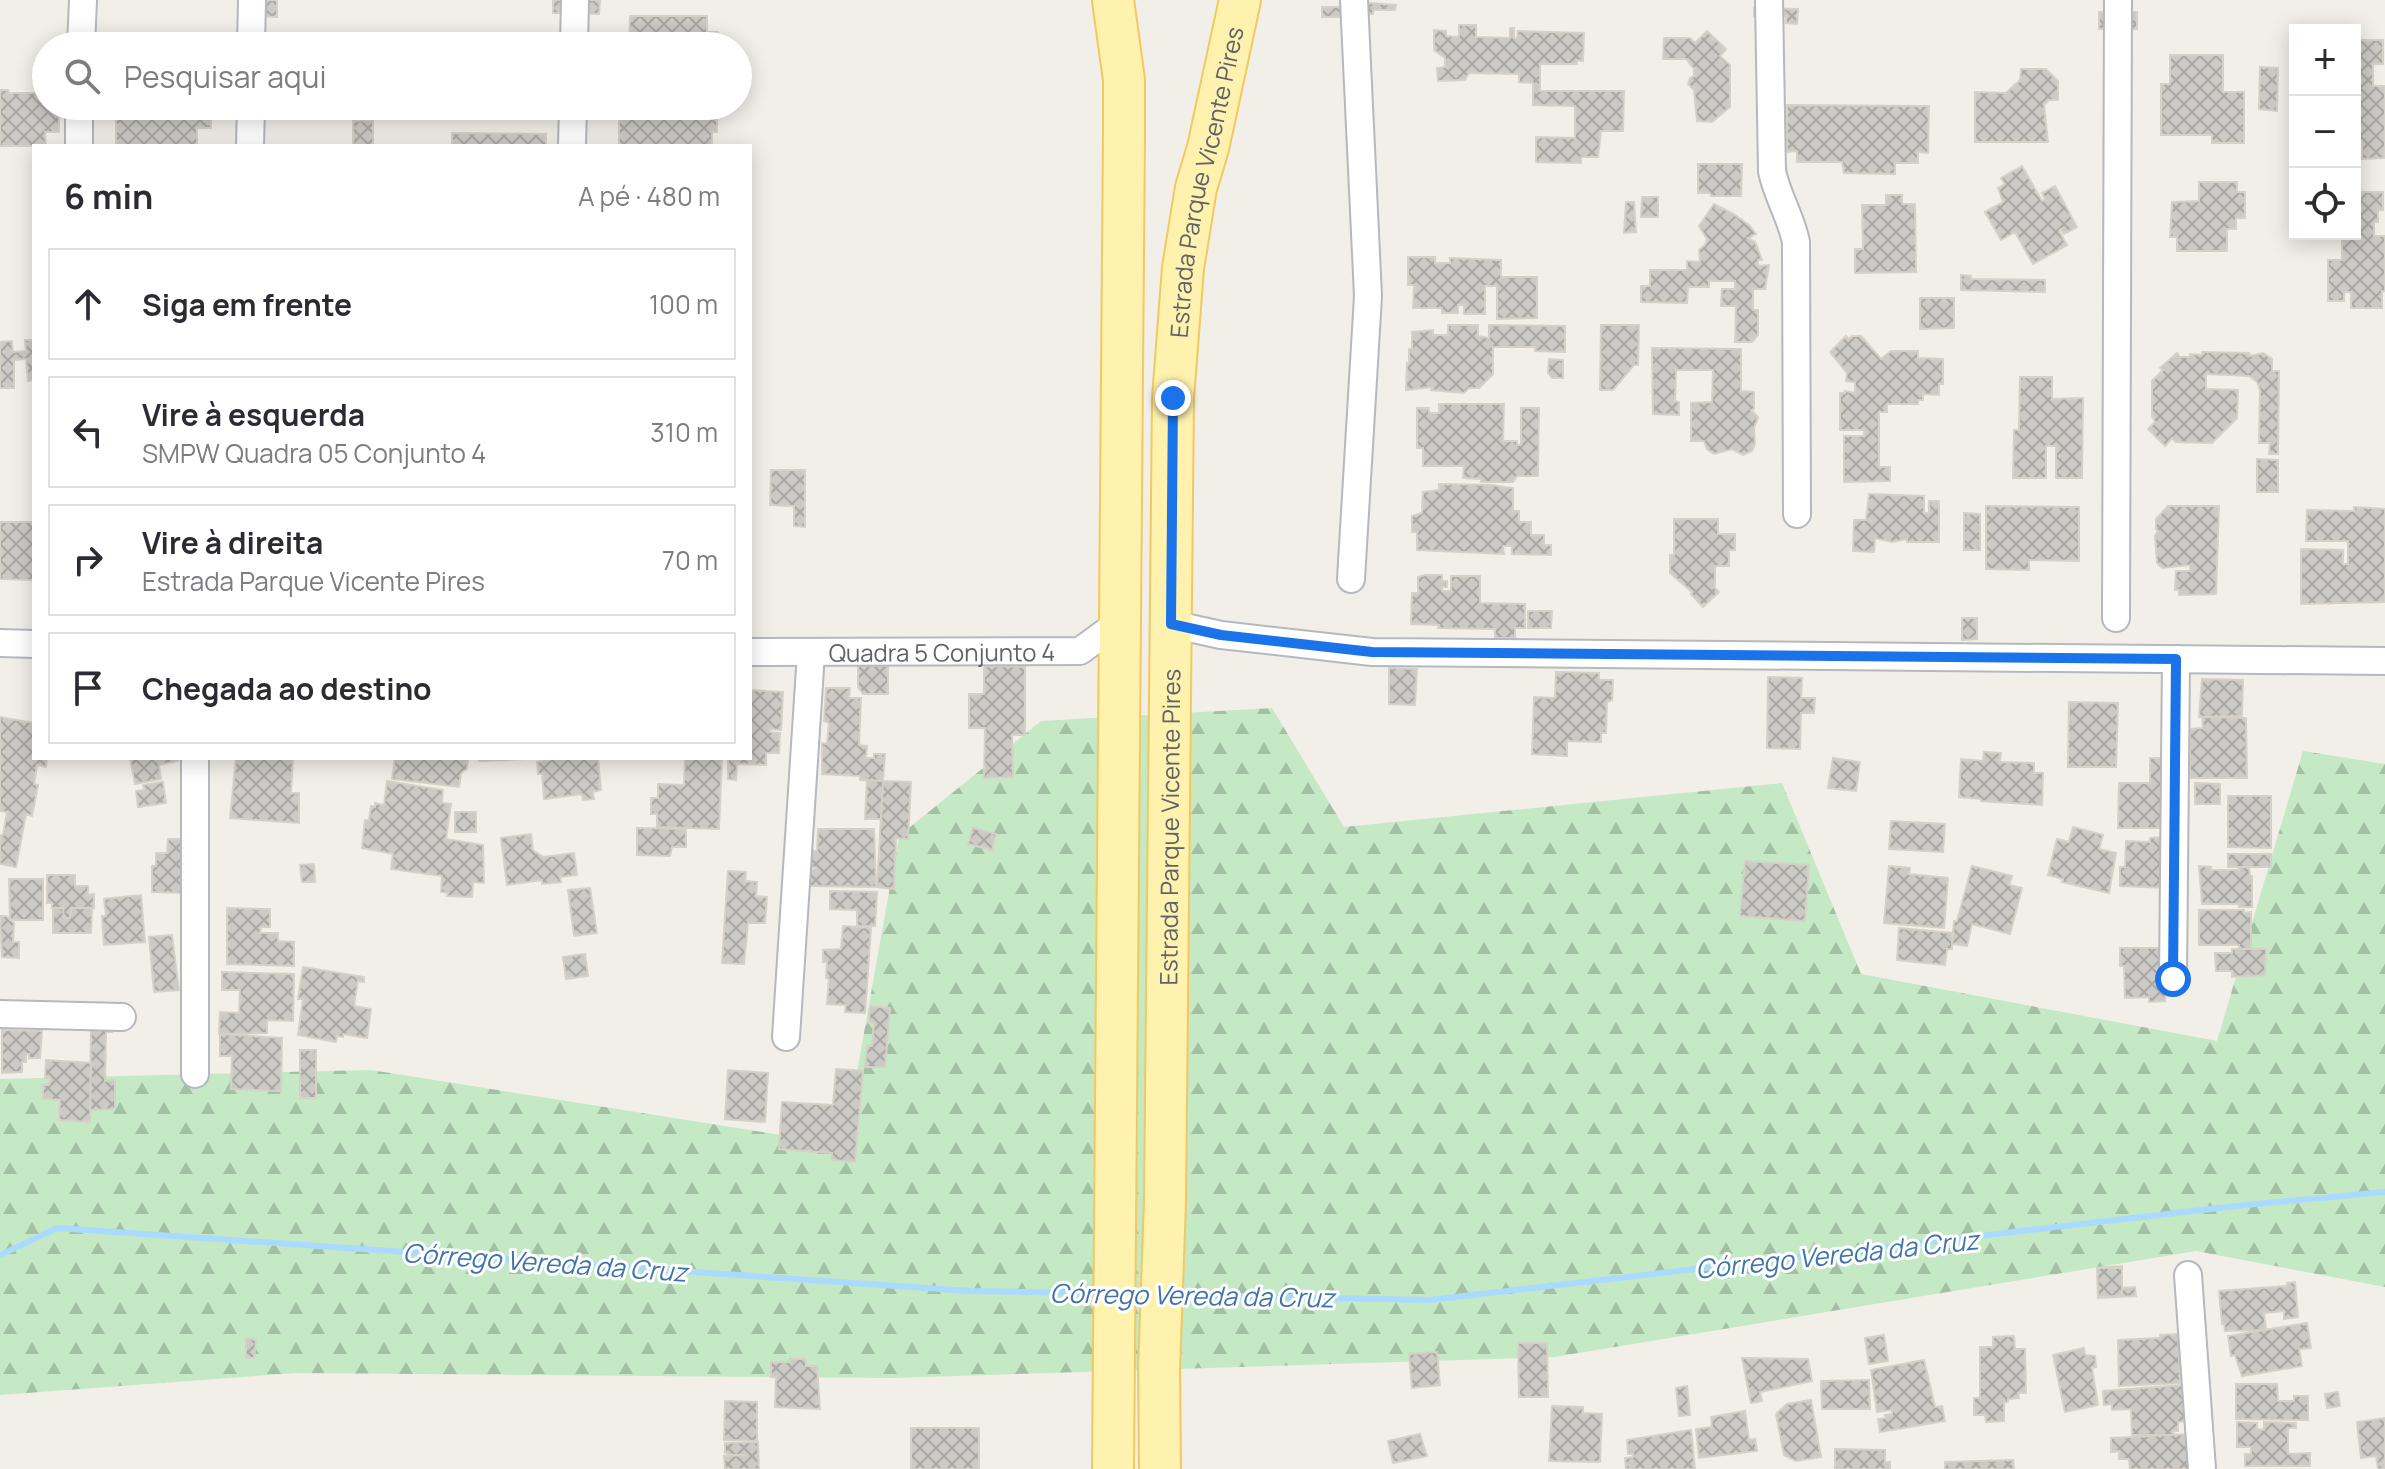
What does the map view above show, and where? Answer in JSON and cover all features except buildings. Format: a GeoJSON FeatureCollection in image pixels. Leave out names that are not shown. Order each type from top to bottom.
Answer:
{"type":"FeatureCollection","features":[{"type":"Feature","properties":{"kind":"main road","name":"Estrada Parque Vicente Pires"},"geometry":{"type":"LineString","coordinates":[[1113,0],[1124,80],[1113,1469]]}},
{"type":"Feature","properties":{"kind":"main road","name":"Estrada Parque Vicente Pires"},"geometry":{"type":"LineString","coordinates":[[1160,1469],[1173,398],[1183,268],[1196,188],[1208,148],[1240,0]]}},
{"type":"Feature","properties":{"kind":"street"},"geometry":{"type":"LineString","coordinates":[[82,32],[83,0]]}},
{"type":"Feature","properties":{"kind":"street"},"geometry":{"type":"LineString","coordinates":[[251,32],[252,0]]}},
{"type":"Feature","properties":{"kind":"street"},"geometry":{"type":"LineString","coordinates":[[574,32],[575,0]]}},
{"type":"Feature","properties":{"kind":"street"},"geometry":{"type":"LineString","coordinates":[[1351,579],[1368,296],[1354,0]]}},
{"type":"Feature","properties":{"kind":"street"},"geometry":{"type":"LineString","coordinates":[[1769,0],[1772,171],[1776,192],[1792,225],[1796,242],[1797,514]]}},
{"type":"Feature","properties":{"kind":"street"},"geometry":{"type":"LineString","coordinates":[[2116,618],[2118,0]]}},
{"type":"Feature","properties":{"kind":"street"},"geometry":{"type":"LineString","coordinates":[[79,120],[79,144]]}},
{"type":"Feature","properties":{"kind":"street"},"geometry":{"type":"LineString","coordinates":[[250,144],[251,120]]}},
{"type":"Feature","properties":{"kind":"street"},"geometry":{"type":"LineString","coordinates":[[572,144],[573,120]]}},
{"type":"Feature","properties":{"kind":"street","name":"Quadra 5 Conjunto 4"},"geometry":{"type":"LineString","coordinates":[[752,652],[1080,651],[1110,629],[1121,615]]}},
{"type":"Feature","properties":{"kind":"street"},"geometry":{"type":"LineString","coordinates":[[1171,624],[1221,635],[1372,652],[2385,661]]}},
{"type":"Feature","properties":{"kind":"street"},"geometry":{"type":"LineString","coordinates":[[0,643],[32,644]]}},
{"type":"Feature","properties":{"kind":"street"},"geometry":{"type":"LineString","coordinates":[[786,1037],[811,653]]}},
{"type":"Feature","properties":{"kind":"street"},"geometry":{"type":"LineString","coordinates":[[2173,979],[2176,659]]}},
{"type":"Feature","properties":{"kind":"street"},"geometry":{"type":"LineString","coordinates":[[195,760],[195,1074]]}},
{"type":"Feature","properties":{"kind":"street"},"geometry":{"type":"LineString","coordinates":[[0,1014],[122,1017]]}},
{"type":"Feature","properties":{"kind":"street"},"geometry":{"type":"LineString","coordinates":[[2188,1275],[2202,1469]]}},
{"type":"Feature","properties":{"kind":"green space"},"geometry":{"type":"Polygon","coordinates":[[[1272,708],[1344,827],[1782,783],[1861,974],[2217,1041],[2303,751],[2385,764],[2385,1287],[2196,1251],[1554,1357],[893,1378],[296,1373],[0,1395],[0,1079],[371,1070],[844,1145],[899,836],[1041,721],[1272,708]]]}},
{"type":"Feature","properties":{"kind":"waterway","name":"Córrego Vereda da Cruz"},"geometry":{"type":"LineString","coordinates":[[1175,1295],[1430,1300],[2245,1205],[2385,1192]]}},
{"type":"Feature","properties":{"kind":"waterway","name":"Córrego Vereda da Cruz"},"geometry":{"type":"LineString","coordinates":[[0,1255],[57,1228],[970,1291],[1100,1293]]}},
{"type":"Feature","properties":{"kind":"route"},"geometry":{"type":"LineString","coordinates":[[1173,398],[1171,624],[1221,635],[1372,652],[2176,659],[2173,979]]}}]}
